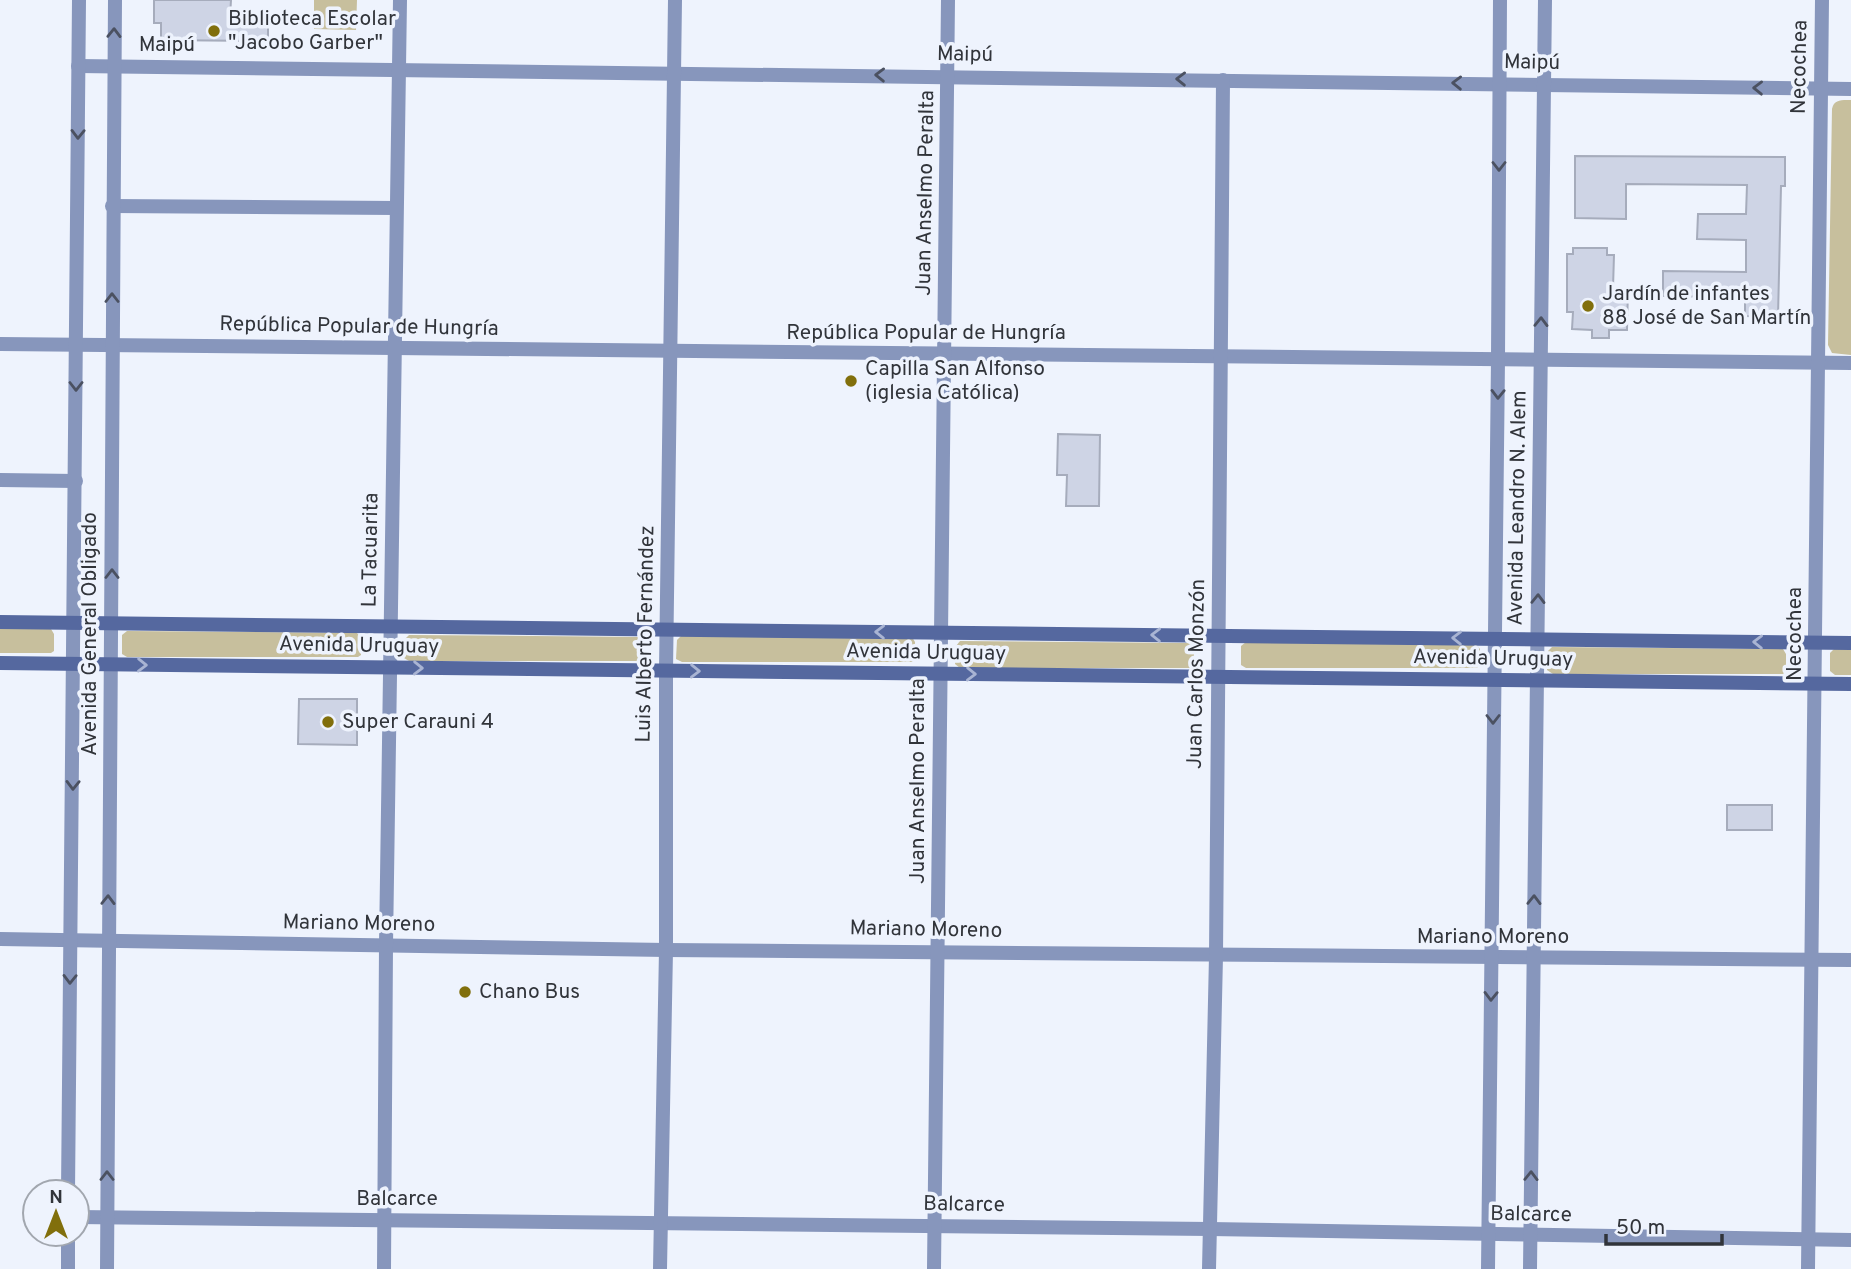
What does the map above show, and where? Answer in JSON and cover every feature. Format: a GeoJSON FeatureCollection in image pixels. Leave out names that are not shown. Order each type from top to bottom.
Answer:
{"type":"FeatureCollection","features":[{"type":"Feature","properties":{"kind":"street","name":"Avenida General Obligado"},"geometry":{"type":"LineString","coordinates":[[68,1178],[79,0]]}},
{"type":"Feature","properties":{"kind":"street","name":"Avenida General Obligado"},"geometry":{"type":"LineString","coordinates":[[107,1269],[115,0]]}},
{"type":"Feature","properties":{"kind":"street","name":"La Tacuarita"},"geometry":{"type":"LineString","coordinates":[[384,1269],[400,0]]}},
{"type":"Feature","properties":{"kind":"street","name":"Luis Alberto Fernández"},"geometry":{"type":"LineString","coordinates":[[660,1269],[666,950],[666,629],[675,0]]}},
{"type":"Feature","properties":{"kind":"street","name":"Juan Anselmo Peralta"},"geometry":{"type":"LineString","coordinates":[[934,1269],[948,0]]}},
{"type":"Feature","properties":{"kind":"street","name":"Avenida Leandro N. Alem"},"geometry":{"type":"LineString","coordinates":[[1488,1269],[1493,680],[1499,359],[1500,0]]}},
{"type":"Feature","properties":{"kind":"street","name":"Avenida Leandro N. Alem"},"geometry":{"type":"LineString","coordinates":[[1530,1269],[1545,0]]}},
{"type":"Feature","properties":{"kind":"street","name":"Necochea"},"geometry":{"type":"LineString","coordinates":[[1808,1269],[1822,0]]}},
{"type":"Feature","properties":{"kind":"street","name":"Maipú"},"geometry":{"type":"LineString","coordinates":[[78,65],[1851,89]]}},
{"type":"Feature","properties":{"kind":"street","name":"Juan Carlos Monzón"},"geometry":{"type":"LineString","coordinates":[[1209,1269],[1216,956],[1223,80]]}},
{"type":"Feature","properties":{"kind":"street"},"geometry":{"type":"LineString","coordinates":[[112,206],[396,208]]}},
{"type":"Feature","properties":{"kind":"street","name":"República Popular de Hungría"},"geometry":{"type":"LineString","coordinates":[[0,344],[1851,363]]}},
{"type":"Feature","properties":{"kind":"street"},"geometry":{"type":"LineString","coordinates":[[0,480],[76,481]]}},
{"type":"Feature","properties":{"kind":"street","name":"Avenida Uruguay"},"geometry":{"type":"LineString","coordinates":[[0,622],[1851,643]]}},
{"type":"Feature","properties":{"kind":"street","name":"Avenida Uruguay"},"geometry":{"type":"LineString","coordinates":[[0,663],[1851,684]]}},
{"type":"Feature","properties":{"kind":"street","name":"Mariano Moreno"},"geometry":{"type":"LineString","coordinates":[[0,939],[666,950],[1851,960]]}},
{"type":"Feature","properties":{"kind":"street","name":"Balcarce"},"geometry":{"type":"LineString","coordinates":[[91,1217],[1210,1228],[1851,1240]]}},
{"type":"Feature","properties":{"kind":"street"},"geometry":{"type":"LineString","coordinates":[[68,1248],[68,1269]]}},
{"type":"Feature","properties":{"kind":"shaded area"},"geometry":{"type":"Polygon","coordinates":[[[314,0],[357,0],[356,30],[314,29],[314,0]]]}},
{"type":"Feature","properties":{"kind":"shaded area"},"geometry":{"type":"Polygon","coordinates":[[[1851,100],[1851,355],[1832,353],[1828,345],[1832,109],[1837,102],[1851,100]]]}},
{"type":"Feature","properties":{"kind":"shaded area"},"geometry":{"type":"Polygon","coordinates":[[[0,628],[51,629],[54,634],[54,651],[0,653],[0,628]]]}},
{"type":"Feature","properties":{"kind":"shaded area"},"geometry":{"type":"Polygon","coordinates":[[[127,631],[357,633],[361,638],[361,655],[127,657],[122,654],[122,635],[127,631]]]}},
{"type":"Feature","properties":{"kind":"shaded area"},"geometry":{"type":"Polygon","coordinates":[[[409,635],[640,637],[643,642],[643,658],[640,661],[409,661],[404,658],[405,639],[409,635]]]}},
{"type":"Feature","properties":{"kind":"shaded area"},"geometry":{"type":"Polygon","coordinates":[[[682,635],[912,637],[915,642],[915,659],[912,662],[682,662],[676,659],[677,640],[682,635]]]}},
{"type":"Feature","properties":{"kind":"shaded area"},"geometry":{"type":"Polygon","coordinates":[[[960,641],[1190,643],[1194,648],[1194,665],[1190,668],[960,668],[955,664],[956,646],[960,641]]]}},
{"type":"Feature","properties":{"kind":"shaded area"},"geometry":{"type":"Polygon","coordinates":[[[1246,642],[1476,644],[1480,649],[1480,666],[1246,668],[1241,665],[1241,646],[1246,642]]]}},
{"type":"Feature","properties":{"kind":"shaded area"},"geometry":{"type":"Polygon","coordinates":[[[1552,647],[1783,649],[1786,654],[1786,671],[1783,674],[1553,674],[1547,670],[1548,651],[1552,647]]]}},
{"type":"Feature","properties":{"kind":"shaded area"},"geometry":{"type":"Polygon","coordinates":[[[1835,648],[1851,648],[1851,675],[1835,675],[1830,671],[1830,653],[1835,648]]]}},
{"type":"Feature","properties":{"kind":"building"},"geometry":{"type":"Polygon","coordinates":[[[154,0],[231,0],[230,17],[268,18],[268,41],[161,40],[161,23],[154,23],[154,0]]]}},
{"type":"Feature","properties":{"kind":"building"},"geometry":{"type":"Polygon","coordinates":[[[1575,156],[1785,157],[1785,186],[1781,186],[1778,317],[1745,316],[1745,297],[1663,296],[1663,271],[1746,272],[1746,240],[1697,239],[1698,214],[1746,214],[1747,185],[1626,184],[1626,219],[1575,218],[1575,156]]]}},
{"type":"Feature","properties":{"kind":"building"},"geometry":{"type":"Polygon","coordinates":[[[1573,248],[1607,248],[1607,255],[1614,255],[1613,288],[1628,288],[1627,330],[1609,330],[1609,338],[1592,338],[1592,330],[1572,329],[1573,312],[1567,312],[1567,254],[1573,254],[1573,248]]]}},
{"type":"Feature","properties":{"kind":"building"},"geometry":{"type":"Polygon","coordinates":[[[1058,434],[1100,435],[1099,506],[1066,506],[1067,475],[1057,475],[1058,434]]]}},
{"type":"Feature","properties":{"kind":"building","name":"Super Carauni 4"},"geometry":{"type":"Polygon","coordinates":[[[299,699],[357,699],[357,745],[298,744],[299,699]]]}},
{"type":"Feature","properties":{"kind":"building"},"geometry":{"type":"Polygon","coordinates":[[[1727,805],[1772,805],[1772,830],[1727,830],[1727,805]]]}},
{"type":"Feature","properties":{"kind":"place","name":"Biblioteca Escolar \"Jacobo Garber\""},"geometry":{"type":"Point","coordinates":[214,31]}},
{"type":"Feature","properties":{"kind":"place","name":"Jardín de infantes 88 José de San Martín"},"geometry":{"type":"Point","coordinates":[1588,306]}},
{"type":"Feature","properties":{"kind":"place","name":"Capilla San Alfonso (iglesia Católica)"},"geometry":{"type":"Point","coordinates":[851,381]}},
{"type":"Feature","properties":{"kind":"place","name":"Super Carauni 4"},"geometry":{"type":"Point","coordinates":[328,722]}},
{"type":"Feature","properties":{"kind":"place","name":"Chano Bus"},"geometry":{"type":"Point","coordinates":[465,992]}}]}
